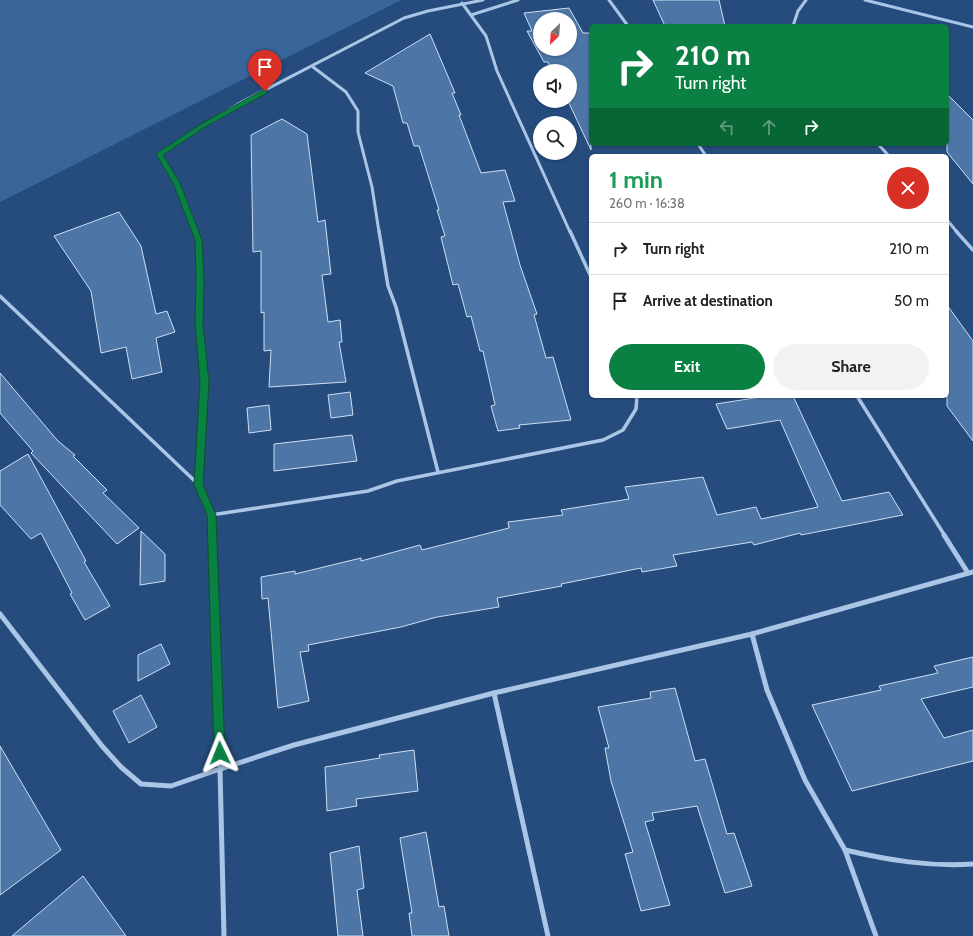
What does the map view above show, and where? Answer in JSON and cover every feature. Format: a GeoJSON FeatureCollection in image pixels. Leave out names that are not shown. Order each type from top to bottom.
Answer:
{"type":"FeatureCollection","features":[{"type":"Feature","properties":{"kind":"street"},"geometry":{"type":"LineString","coordinates":[[224,936],[211,515],[199,485],[204,382],[199,324],[200,279],[198,240],[177,183],[159,154],[240,103],[313,67],[404,18],[462,3],[483,0]]}},
{"type":"Feature","properties":{"kind":"street"},"geometry":{"type":"LineString","coordinates":[[471,15],[518,0]]}},
{"type":"Feature","properties":{"kind":"street"},"geometry":{"type":"LineString","coordinates":[[609,0],[627,24]]}},
{"type":"Feature","properties":{"kind":"street"},"geometry":{"type":"LineString","coordinates":[[794,24],[798,11],[806,0]]}},
{"type":"Feature","properties":{"kind":"street"},"geometry":{"type":"LineString","coordinates":[[865,0],[973,27]]}},
{"type":"Feature","properties":{"kind":"street"},"geometry":{"type":"LineString","coordinates":[[462,3],[486,36],[497,71],[589,273]]}},
{"type":"Feature","properties":{"kind":"street"},"geometry":{"type":"LineString","coordinates":[[313,67],[346,92],[358,111],[358,132],[372,187],[388,286],[396,307],[402,336],[438,472]]}},
{"type":"Feature","properties":{"kind":"street"},"geometry":{"type":"LineString","coordinates":[[880,146],[887,154]]}},
{"type":"Feature","properties":{"kind":"street"},"geometry":{"type":"LineString","coordinates":[[949,222],[973,250]]}},
{"type":"Feature","properties":{"kind":"street"},"geometry":{"type":"LineString","coordinates":[[0,296],[199,485]]}},
{"type":"Feature","properties":{"kind":"street"},"geometry":{"type":"LineString","coordinates":[[211,515],[368,491],[397,481],[438,472],[604,440],[623,430],[636,409],[637,398]]}},
{"type":"Feature","properties":{"kind":"street"},"geometry":{"type":"LineString","coordinates":[[0,614],[102,746],[121,767],[141,784],[172,786],[294,745],[494,693],[752,634],[970,573],[858,398]]}},
{"type":"Feature","properties":{"kind":"street"},"geometry":{"type":"LineString","coordinates":[[752,634],[767,690],[805,780],[845,850],[876,936]]}},
{"type":"Feature","properties":{"kind":"street"},"geometry":{"type":"LineString","coordinates":[[494,693],[548,936]]}},
{"type":"Feature","properties":{"kind":"street"},"geometry":{"type":"LineString","coordinates":[[845,850],[906,864],[950,867],[973,864]]}},
{"type":"Feature","properties":{"kind":"shaded area"},"geometry":{"type":"Polygon","coordinates":[[[0,0],[401,0],[0,202],[0,0]]]}},
{"type":"Feature","properties":{"kind":"building"},"geometry":{"type":"Polygon","coordinates":[[[653,0],[719,0],[725,24],[664,24],[653,0]]]}},
{"type":"Feature","properties":{"kind":"building"},"geometry":{"type":"Polygon","coordinates":[[[569,8],[571,12],[533,12],[569,8]]]}},
{"type":"Feature","properties":{"kind":"building"},"geometry":{"type":"Polygon","coordinates":[[[533,12],[533,42],[527,31],[532,31],[524,13],[533,12]]]}},
{"type":"Feature","properties":{"kind":"building"},"geometry":{"type":"Polygon","coordinates":[[[577,22],[583,33],[589,33],[589,146],[577,120],[577,116],[575,116],[571,108],[577,108],[577,64],[549,64],[548,62],[544,62],[541,56],[577,56],[577,22]]]}},
{"type":"Feature","properties":{"kind":"building"},"geometry":{"type":"Polygon","coordinates":[[[430,34],[455,93],[452,93],[481,173],[505,170],[515,201],[503,202],[520,265],[537,314],[534,315],[546,358],[553,357],[571,420],[519,425],[520,428],[498,431],[491,406],[495,405],[483,351],[480,351],[471,316],[467,317],[458,284],[453,285],[441,237],[445,236],[437,210],[439,210],[419,146],[414,146],[407,123],[403,123],[393,86],[365,73],[430,34]]]}},
{"type":"Feature","properties":{"kind":"building"},"geometry":{"type":"Polygon","coordinates":[[[949,96],[973,120],[973,184],[947,152],[947,146],[949,146],[949,96]]]}},
{"type":"Feature","properties":{"kind":"building"},"geometry":{"type":"Polygon","coordinates":[[[282,119],[307,134],[318,222],[325,220],[331,274],[322,275],[328,322],[340,320],[342,342],[339,342],[346,382],[269,387],[271,350],[264,351],[264,312],[261,313],[261,251],[253,252],[251,135],[282,119]]]}},
{"type":"Feature","properties":{"kind":"building"},"geometry":{"type":"Polygon","coordinates":[[[119,212],[141,246],[156,314],[167,311],[175,332],[156,338],[162,372],[132,379],[126,347],[101,353],[91,291],[54,236],[119,212]]]}},
{"type":"Feature","properties":{"kind":"building"},"geometry":{"type":"Polygon","coordinates":[[[949,308],[973,341],[973,441],[947,406],[947,398],[949,398],[949,308]]]}},
{"type":"Feature","properties":{"kind":"building"},"geometry":{"type":"Polygon","coordinates":[[[0,373],[58,441],[75,455],[73,456],[107,490],[103,493],[139,528],[117,544],[31,453],[33,451],[0,413],[0,373]]]}},
{"type":"Feature","properties":{"kind":"building"},"geometry":{"type":"Polygon","coordinates":[[[350,392],[353,415],[331,418],[328,395],[350,392]]]}},
{"type":"Feature","properties":{"kind":"building"},"geometry":{"type":"Polygon","coordinates":[[[754,398],[794,398],[842,501],[889,492],[903,515],[801,535],[800,533],[754,545],[752,542],[673,555],[677,566],[642,572],[641,568],[561,584],[562,586],[497,598],[499,607],[437,617],[401,627],[308,645],[309,651],[300,652],[309,701],[278,708],[268,598],[262,599],[261,577],[295,571],[295,574],[361,558],[361,561],[420,545],[422,550],[509,528],[508,522],[563,515],[561,510],[629,499],[625,487],[703,477],[717,515],[756,507],[761,519],[818,507],[780,420],[727,429],[716,404],[754,398]]]}},
{"type":"Feature","properties":{"kind":"building"},"geometry":{"type":"Polygon","coordinates":[[[269,405],[271,430],[249,433],[247,408],[269,405]]]}},
{"type":"Feature","properties":{"kind":"building"},"geometry":{"type":"Polygon","coordinates":[[[352,435],[357,461],[274,471],[274,444],[352,435]]]}},
{"type":"Feature","properties":{"kind":"building"},"geometry":{"type":"Polygon","coordinates":[[[28,454],[86,561],[84,562],[110,606],[85,620],[70,594],[72,593],[41,533],[31,539],[0,505],[0,471],[28,454]]]}},
{"type":"Feature","properties":{"kind":"building"},"geometry":{"type":"Polygon","coordinates":[[[141,531],[165,554],[165,581],[140,585],[141,531]]]}},
{"type":"Feature","properties":{"kind":"building"},"geometry":{"type":"Polygon","coordinates":[[[161,644],[170,664],[138,681],[138,655],[161,644]]]}},
{"type":"Feature","properties":{"kind":"building"},"geometry":{"type":"Polygon","coordinates":[[[973,657],[973,687],[921,699],[944,738],[973,730],[973,761],[852,791],[812,705],[881,690],[879,686],[938,673],[934,666],[973,657]]]}},
{"type":"Feature","properties":{"kind":"building"},"geometry":{"type":"Polygon","coordinates":[[[675,688],[695,761],[705,759],[727,834],[734,833],[752,886],[725,893],[697,806],[652,813],[654,820],[645,822],[670,905],[641,911],[625,854],[633,852],[611,781],[605,748],[609,748],[598,707],[651,698],[650,692],[675,688]]]}},
{"type":"Feature","properties":{"kind":"building"},"geometry":{"type":"Polygon","coordinates":[[[141,695],[157,727],[129,743],[113,711],[141,695]]]}},
{"type":"Feature","properties":{"kind":"building"},"geometry":{"type":"Polygon","coordinates":[[[0,746],[61,850],[0,895],[0,746]]]}},
{"type":"Feature","properties":{"kind":"building"},"geometry":{"type":"Polygon","coordinates":[[[414,750],[418,791],[356,799],[357,806],[327,811],[325,767],[380,758],[379,755],[414,750]]]}},
{"type":"Feature","properties":{"kind":"building"},"geometry":{"type":"Polygon","coordinates":[[[426,832],[439,907],[444,906],[449,936],[412,936],[409,913],[412,913],[400,838],[426,832]]]}},
{"type":"Feature","properties":{"kind":"building"},"geometry":{"type":"Polygon","coordinates":[[[359,846],[364,888],[357,890],[363,936],[338,936],[330,853],[359,846]]]}},
{"type":"Feature","properties":{"kind":"building"},"geometry":{"type":"Polygon","coordinates":[[[83,876],[126,936],[12,936],[83,876]]]}},
{"type":"Feature","properties":{"kind":"route"},"geometry":{"type":"LineString","coordinates":[[220,753],[211,515],[199,485],[204,382],[199,324],[200,279],[198,240],[191,217],[177,183],[159,154],[175,142],[240,103],[265,91]]}}]}
